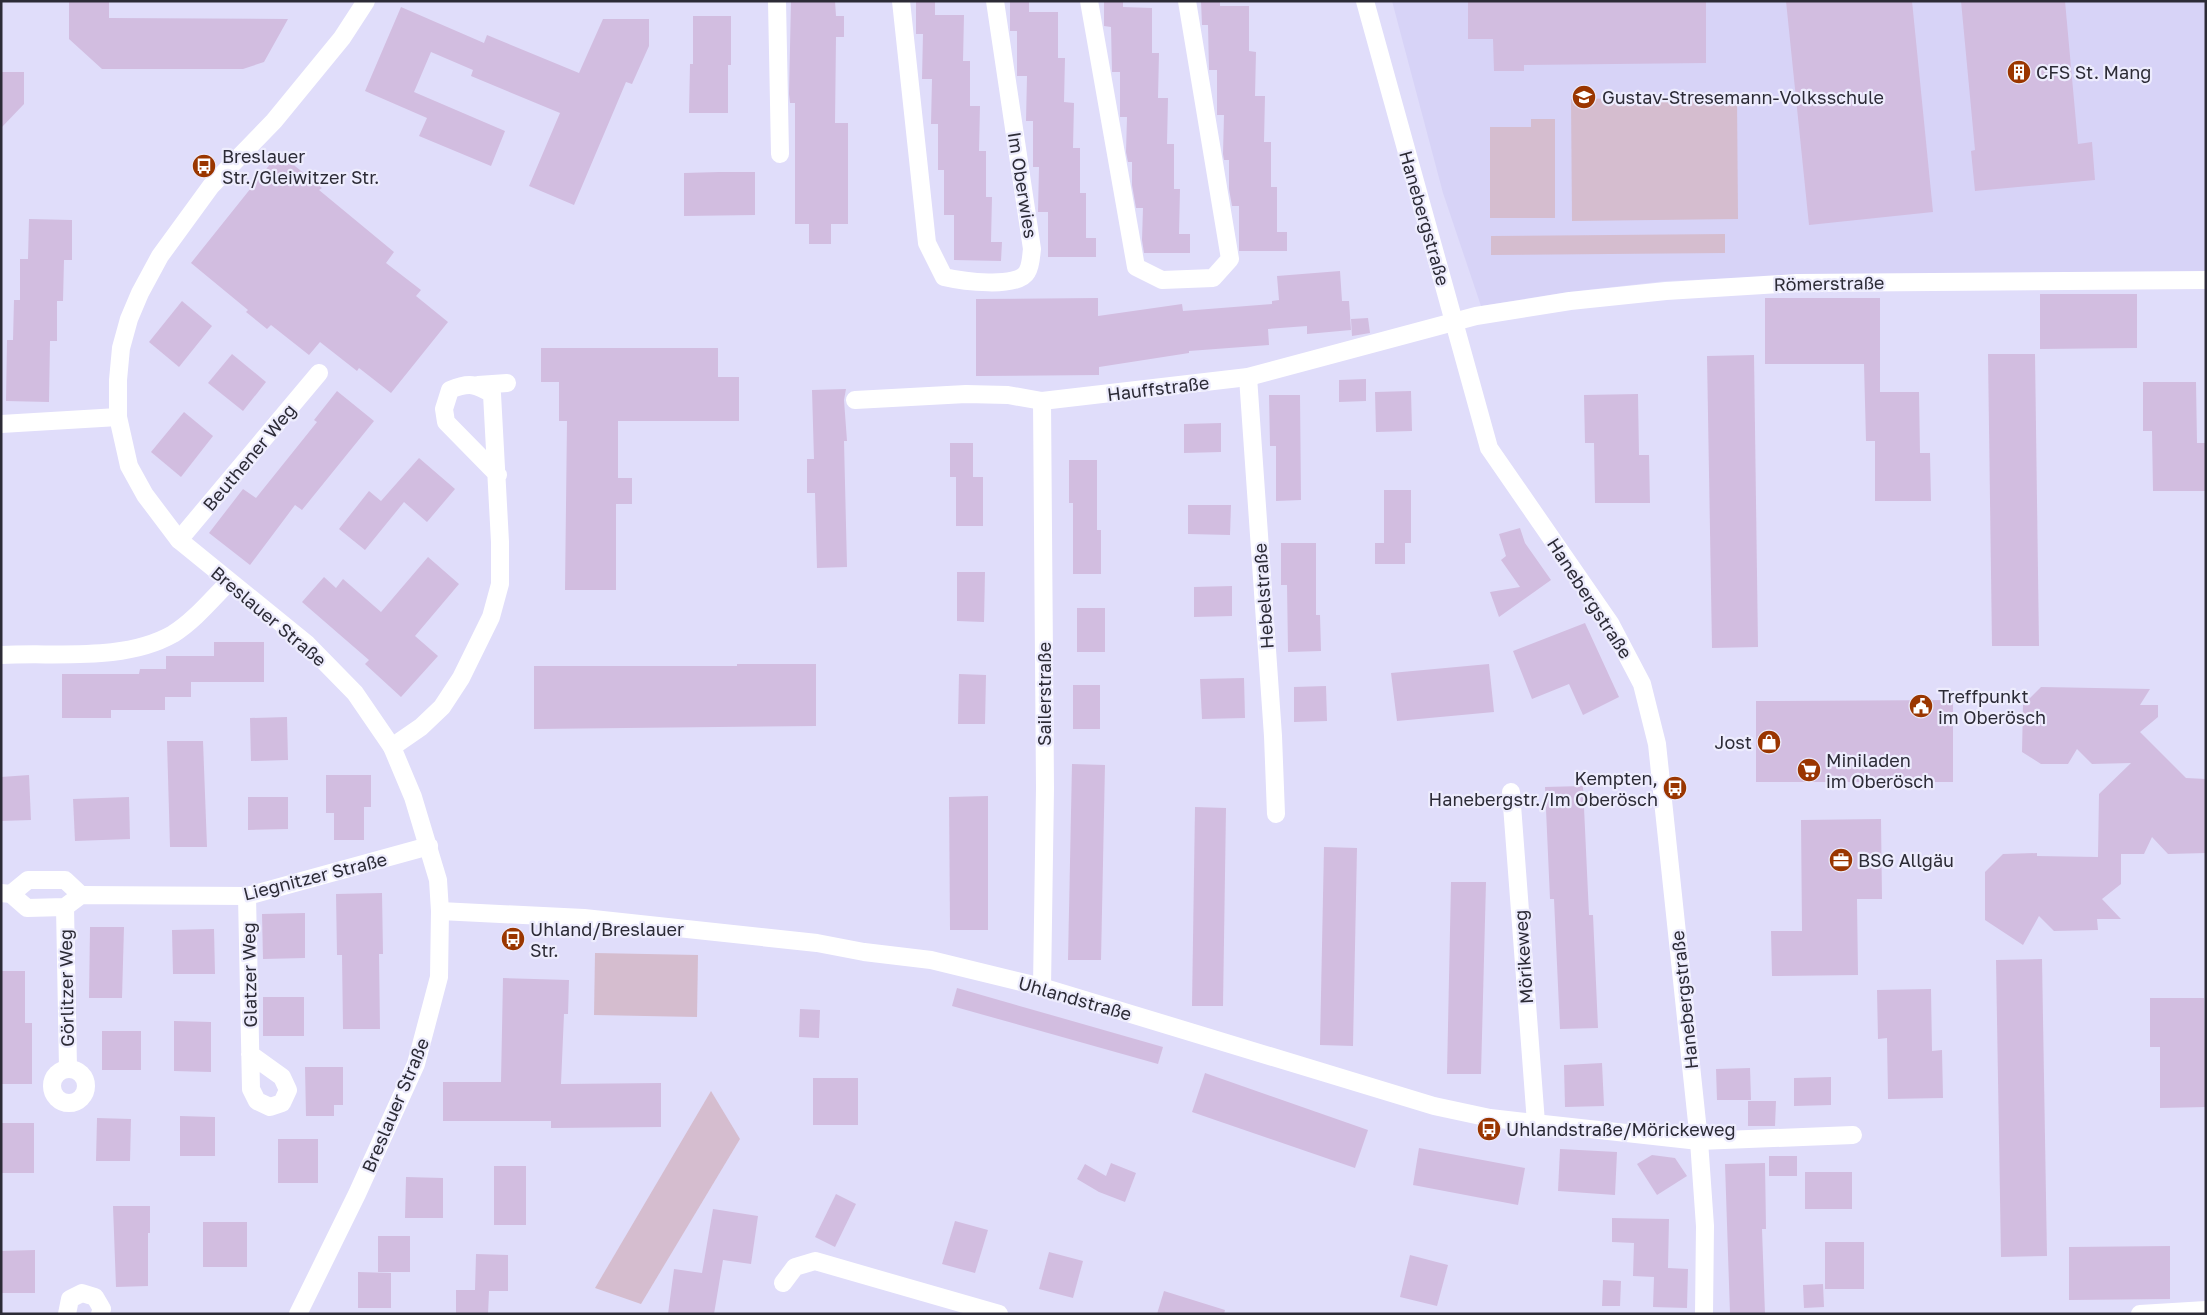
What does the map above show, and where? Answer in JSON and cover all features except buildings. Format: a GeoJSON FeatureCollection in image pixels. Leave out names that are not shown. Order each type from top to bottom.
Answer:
{"type":"FeatureCollection","features":[{"type":"Feature","properties":{"kind":"street","name":"Breslauer Straße"},"geometry":{"type":"LineString","coordinates":[[298,1314],[357,1194],[416,1064],[439,977],[440,911],[438,880],[413,797],[392,747],[355,694],[307,644],[179,540],[146,495],[129,466],[118,417],[118,380],[120,348],[129,319],[140,293],[160,256],[211,186],[274,121],[342,38],[366,1]]}},
{"type":"Feature","properties":{"kind":"street"},"geometry":{"type":"LineString","coordinates":[[777,1],[780,154]]}},
{"type":"Feature","properties":{"kind":"street","name":"Im Oberwies"},"geometry":{"type":"LineString","coordinates":[[901,1],[927,243],[944,277],[969,282],[1018,280],[1027,272],[1032,249],[995,1]]}},
{"type":"Feature","properties":{"kind":"street"},"geometry":{"type":"LineString","coordinates":[[1089,1],[1136,268],[1162,280],[1212,278],[1230,259],[1187,1]]}},
{"type":"Feature","properties":{"kind":"street","name":"Hanebergstraße"},"geometry":{"type":"LineString","coordinates":[[1365,1],[1489,448],[1610,623],[1642,684],[1658,744],[1699,1141],[1705,1226],[1704,1314]]}},
{"type":"Feature","properties":{"kind":"street","name":"Römerstraße"},"geometry":{"type":"LineString","coordinates":[[1454,321],[1570,301],[1666,291],[1788,283],[2206,280]]}},
{"type":"Feature","properties":{"kind":"street","name":"Hauffstraße"},"geometry":{"type":"LineString","coordinates":[[855,400],[966,394],[1008,395],[1042,402],[1248,377],[1454,321]]}},
{"type":"Feature","properties":{"kind":"street","name":"Beuthener Weg"},"geometry":{"type":"LineString","coordinates":[[179,540],[320,374]]}},
{"type":"Feature","properties":{"kind":"street","name":"Hebelstraße"},"geometry":{"type":"LineString","coordinates":[[1248,377],[1272,726],[1276,814]]}},
{"type":"Feature","properties":{"kind":"street"},"geometry":{"type":"LineString","coordinates":[[498,475],[446,422],[444,409],[450,390],[462,385],[507,383]]}},
{"type":"Feature","properties":{"kind":"street"},"geometry":{"type":"LineString","coordinates":[[392,747],[421,727],[442,707],[461,678],[491,617],[500,584],[498,475],[492,394],[478,385]]}},
{"type":"Feature","properties":{"kind":"street","name":"Sailerstraße"},"geometry":{"type":"LineString","coordinates":[[1042,402],[1045,788],[1042,987]]}},
{"type":"Feature","properties":{"kind":"street"},"geometry":{"type":"LineString","coordinates":[[1,424],[118,417]]}},
{"type":"Feature","properties":{"kind":"street"},"geometry":{"type":"LineString","coordinates":[[1,655],[133,650],[174,634],[203,609],[229,582]]}},
{"type":"Feature","properties":{"kind":"street","name":"Mörikeweg"},"geometry":{"type":"LineString","coordinates":[[1511,792],[1536,1122]]}},
{"type":"Feature","properties":{"kind":"street","name":"Liegnitzer Straße"},"geometry":{"type":"LineString","coordinates":[[81,895],[247,896],[429,846]]}},
{"type":"Feature","properties":{"kind":"street"},"geometry":{"type":"LineString","coordinates":[[28,880],[65,880],[81,895],[65,907],[27,908],[6,893],[28,880]]}},
{"type":"Feature","properties":{"kind":"street","name":"Glatzer Weg"},"geometry":{"type":"LineString","coordinates":[[247,896],[250,1054]]}},
{"type":"Feature","properties":{"kind":"street","name":"Görlitzer Weg"},"geometry":{"type":"LineString","coordinates":[[65,907],[68,1068]]}},
{"type":"Feature","properties":{"kind":"street","name":"Uhlandstraße"},"geometry":{"type":"LineString","coordinates":[[440,911],[584,918],[818,943],[864,952],[931,960],[1042,987],[1434,1106],[1490,1118],[1699,1141],[1853,1135]]}},
{"type":"Feature","properties":{"kind":"street"},"geometry":{"type":"LineString","coordinates":[[783,1283],[795,1267],[815,1261],[1000,1314]]}},
{"type":"Feature","properties":{"kind":"street"},"geometry":{"type":"LineString","coordinates":[[66,1314],[70,1299],[82,1293],[95,1297],[102,1310],[100,1314]]}},
{"type":"Feature","properties":{"kind":"street"},"geometry":{"type":"LineString","coordinates":[[2140,1314],[2206,1310]]}},
{"type":"Feature","properties":{"kind":"shaded area"},"geometry":{"type":"Polygon","coordinates":[[[1392,1],[2206,1],[2206,272],[1762,277],[1666,281],[1568,292],[1481,306],[1443,193],[1392,1]]]}},
{"type":"Feature","properties":{"kind":"shaded area"},"geometry":{"type":"Polygon","coordinates":[[[1737,97],[1738,219],[1572,221],[1571,99],[1737,97]]]}},
{"type":"Feature","properties":{"kind":"shaded area"},"geometry":{"type":"Polygon","coordinates":[[[1531,119],[1555,119],[1555,218],[1490,218],[1490,127],[1531,127],[1531,119]]]}},
{"type":"Feature","properties":{"kind":"shaded area"},"geometry":{"type":"Polygon","coordinates":[[[1725,234],[1725,253],[1491,255],[1491,236],[1725,234]]]}},
{"type":"Feature","properties":{"kind":"shaded area"},"geometry":{"type":"Polygon","coordinates":[[[595,953],[698,955],[697,1017],[594,1015],[595,953]]]}},
{"type":"Feature","properties":{"kind":"shaded area"},"geometry":{"type":"Polygon","coordinates":[[[711,1091],[740,1139],[641,1304],[595,1288],[711,1091]]]}},
{"type":"Feature","properties":{"kind":"place","name":"CFS St. Mang"},"geometry":{"type":"Point","coordinates":[2019,72]}},
{"type":"Feature","properties":{"kind":"place","name":"Gustav-Stresemann-Volksschule"},"geometry":{"type":"Point","coordinates":[1584,97]}},
{"type":"Feature","properties":{"kind":"place","name":"Breslauer Str./Gleiwitzer Str."},"geometry":{"type":"Point","coordinates":[204,166]}},
{"type":"Feature","properties":{"kind":"place","name":"Treffpunkt im Oberösch"},"geometry":{"type":"Point","coordinates":[1921,706]}},
{"type":"Feature","properties":{"kind":"place","name":"Jost"},"geometry":{"type":"Point","coordinates":[1769,742]}},
{"type":"Feature","properties":{"kind":"place","name":"Miniladen im Oberösch"},"geometry":{"type":"Point","coordinates":[1809,770]}},
{"type":"Feature","properties":{"kind":"place","name":"Kempten, Hanebergstr./Im Oberösch"},"geometry":{"type":"Point","coordinates":[1675,788]}},
{"type":"Feature","properties":{"kind":"place","name":"BSG Allgäu"},"geometry":{"type":"Point","coordinates":[1841,860]}},
{"type":"Feature","properties":{"kind":"place","name":"Uhland/Breslauer Str."},"geometry":{"type":"Point","coordinates":[513,939]}},
{"type":"Feature","properties":{"kind":"place","name":"Uhlandstraße/Mörickeweg"},"geometry":{"type":"Point","coordinates":[1489,1129]}}]}
